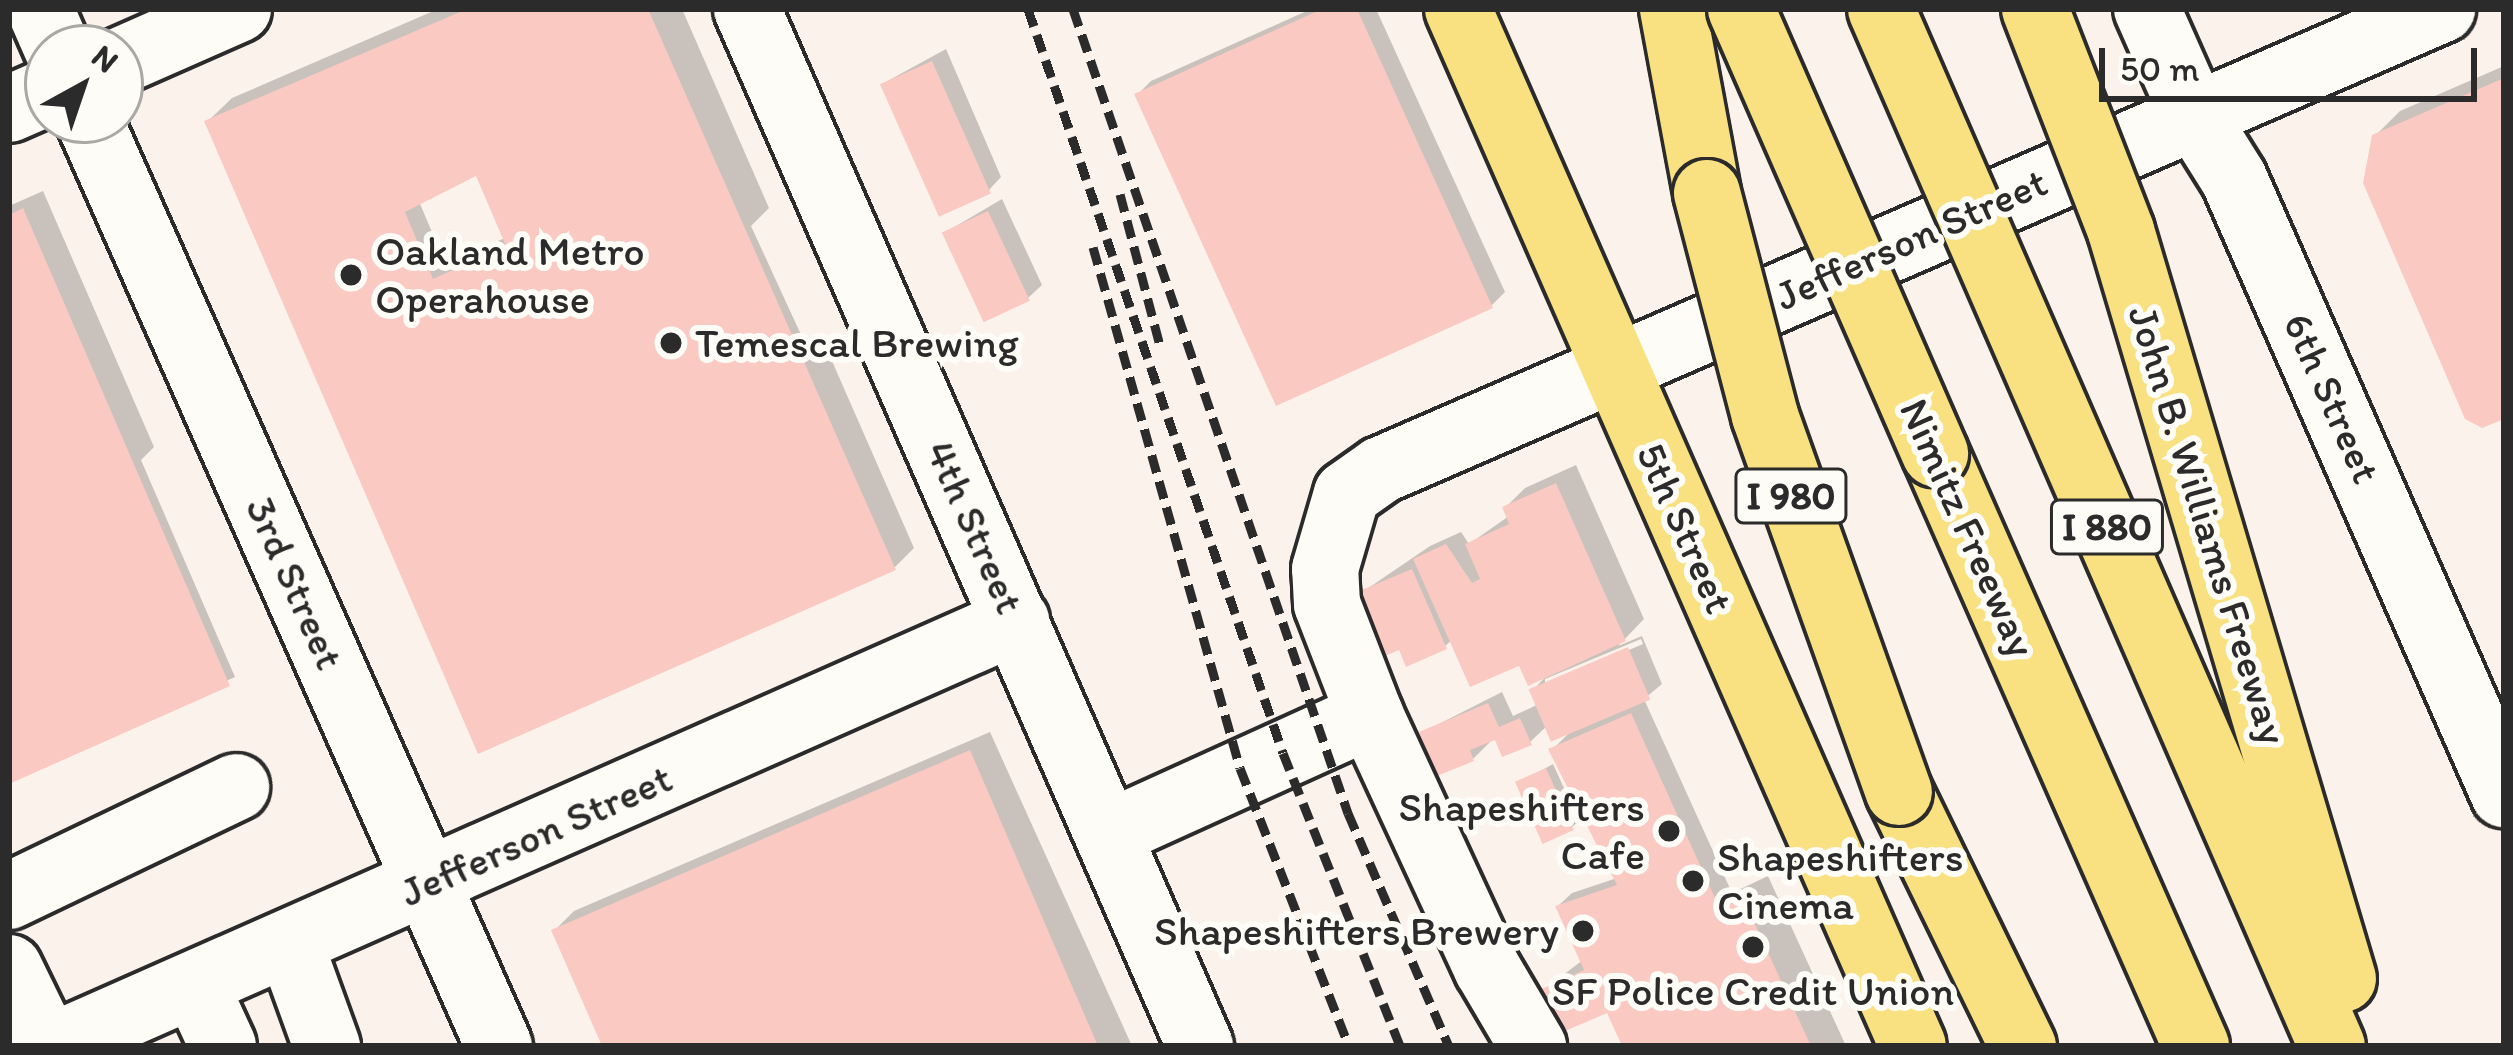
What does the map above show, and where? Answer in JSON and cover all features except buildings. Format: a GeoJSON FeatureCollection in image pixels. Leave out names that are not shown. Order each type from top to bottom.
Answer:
{"type":"FeatureCollection","features":[{"type":"Feature","properties":{"kind":"main road","name":"5th Street"},"geometry":{"type":"LineString","coordinates":[[1458,9],[1913,1046]]}},
{"type":"Feature","properties":{"kind":"main road","name":"I 980"},"geometry":{"type":"LineString","coordinates":[[1673,9],[1707,193],[1765,416],[1899,792]]}},
{"type":"Feature","properties":{"kind":"main road","name":"Nimitz Freeway"},"geometry":{"type":"LineString","coordinates":[[1741,9],[2196,1046]]}},
{"type":"Feature","properties":{"kind":"main road","name":"I 880"},"geometry":{"type":"LineString","coordinates":[[1881,9],[2332,1046]]}},
{"type":"Feature","properties":{"kind":"main road","name":"John B. Williams Freeway"},"geometry":{"type":"LineString","coordinates":[[2036,9],[2121,232],[2363,1046]]}},
{"type":"Feature","properties":{"kind":"main road"},"geometry":{"type":"LineString","coordinates":[[1899,792],[1993,1046]]}},
{"type":"Feature","properties":{"kind":"main road"},"geometry":{"type":"LineString","coordinates":[[1899,792],[2024,1046]]}},
{"type":"Feature","properties":{"kind":"street"},"geometry":{"type":"LineString","coordinates":[[144,50],[238,9]]}},
{"type":"Feature","properties":{"kind":"street","name":"4th Street"},"geometry":{"type":"LineString","coordinates":[[747,9],[1200,1046]]}},
{"type":"Feature","properties":{"kind":"street","name":"6th Street"},"geometry":{"type":"LineString","coordinates":[[2147,9],[2194,115],[2234,179],[2504,794]]}},
{"type":"Feature","properties":{"kind":"street","name":"Jefferson Street"},"geometry":{"type":"LineString","coordinates":[[1370,715],[1327,604],[1325,569],[1347,494],[1381,470],[2442,9]]}},
{"type":"Feature","properties":{"kind":"street","name":"3rd Street"},"geometry":{"type":"LineString","coordinates":[[100,144],[500,1046]]}},
{"type":"Feature","properties":{"kind":"street","name":"Jefferson Street"},"geometry":{"type":"LineString","coordinates":[[50,1046],[428,884],[1016,621]]}},
{"type":"Feature","properties":{"kind":"street"},"geometry":{"type":"LineString","coordinates":[[1108,834],[1370,715],[1487,968],[1533,1046]]}},
{"type":"Feature","properties":{"kind":"street"},"geometry":{"type":"LineString","coordinates":[[9,896],[236,787]]}},
{"type":"Feature","properties":{"kind":"street"},"geometry":{"type":"LineString","coordinates":[[290,944],[327,1046]]}},
{"type":"Feature","properties":{"kind":"street"},"geometry":{"type":"LineString","coordinates":[[9,968],[50,1046]]}},
{"type":"Feature","properties":{"kind":"street"},"geometry":{"type":"LineString","coordinates":[[195,985],[224,1046]]}},
{"type":"Feature","properties":{"kind":"railway"},"geometry":{"type":"LineString","coordinates":[[1028,9],[1283,753],[1400,1046]]}},
{"type":"Feature","properties":{"kind":"railway"},"geometry":{"type":"LineString","coordinates":[[1073,9],[1348,813],[1449,1046]]}},
{"type":"Feature","properties":{"kind":"railway"},"geometry":{"type":"LineString","coordinates":[[1120,194],[1160,345]]}},
{"type":"Feature","properties":{"kind":"railway"},"geometry":{"type":"LineString","coordinates":[[1093,247],[1240,768],[1349,1046]]}},
{"type":"Feature","properties":{"kind":"place","name":"Oakland Metro Operahouse"},"geometry":{"type":"Point","coordinates":[351,275]}},
{"type":"Feature","properties":{"kind":"place","name":"Temescal Brewing"},"geometry":{"type":"Point","coordinates":[671,343]}},
{"type":"Feature","properties":{"kind":"place","name":"Shapeshifters Cafe"},"geometry":{"type":"Point","coordinates":[1669,831]}},
{"type":"Feature","properties":{"kind":"place","name":"Shapeshifters Cinema"},"geometry":{"type":"Point","coordinates":[1693,881]}},
{"type":"Feature","properties":{"kind":"place","name":"Shapeshifters Brewery"},"geometry":{"type":"Point","coordinates":[1583,931]}},
{"type":"Feature","properties":{"kind":"place","name":"SF Police Credit Union"},"geometry":{"type":"Point","coordinates":[1753,947]}}]}
